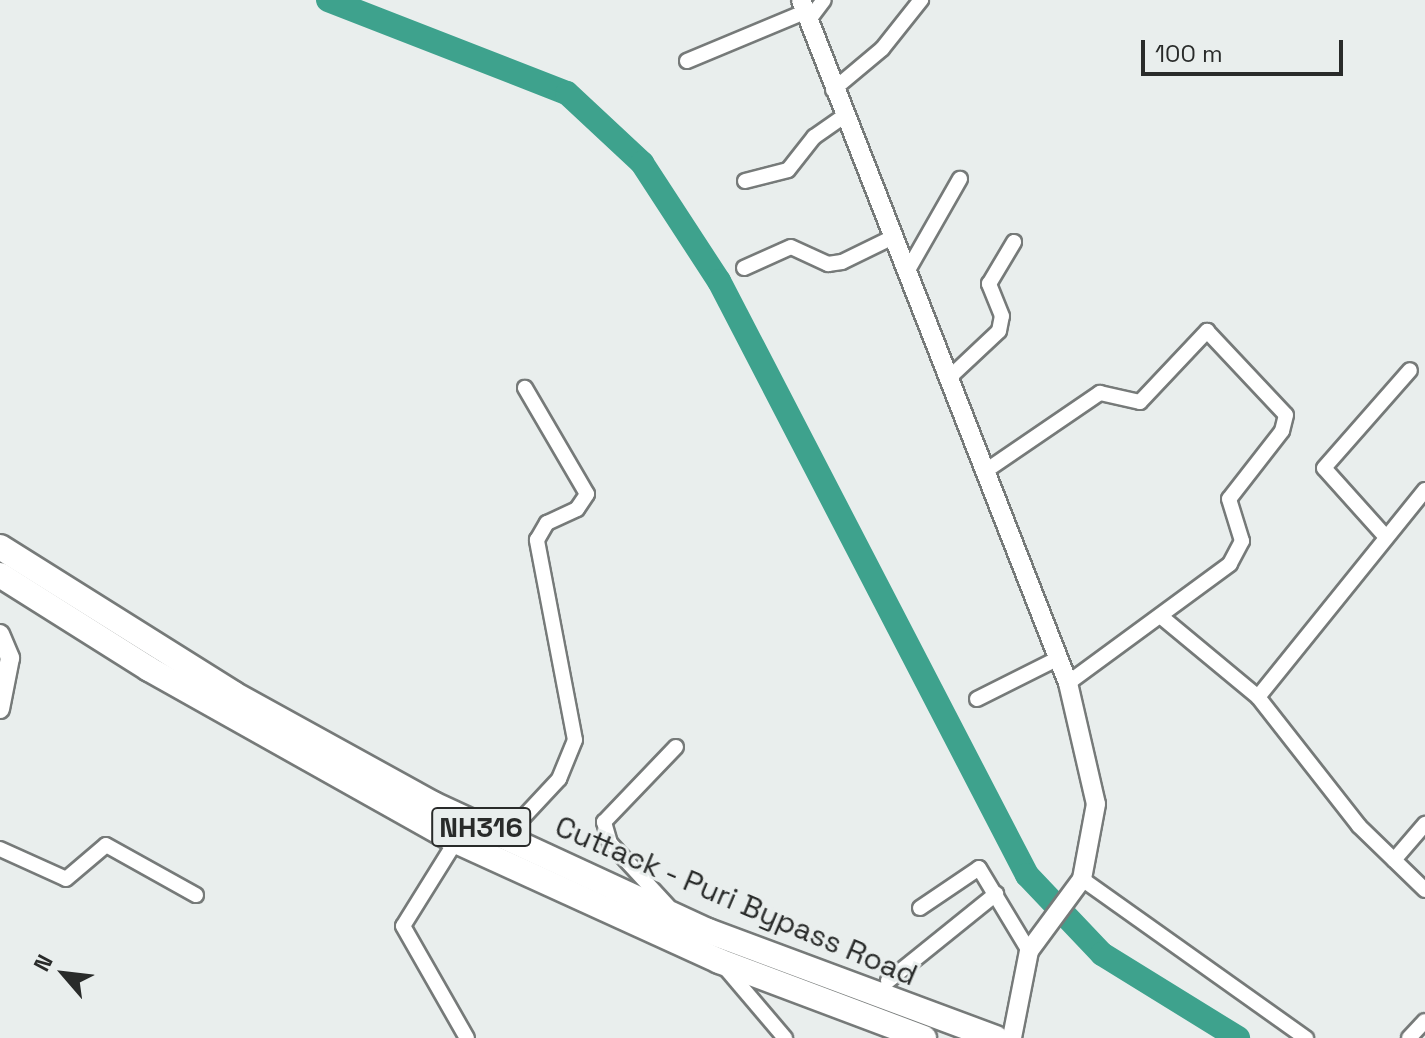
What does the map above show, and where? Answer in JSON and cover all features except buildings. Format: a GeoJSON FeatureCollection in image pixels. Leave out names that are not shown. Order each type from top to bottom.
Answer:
{"type":"FeatureCollection","features":[{"type":"Feature","properties":{"kind":"highway","name":"Cuttack - Puri Bypass Road"},"geometry":{"type":"LineString","coordinates":[[0,547],[234,694],[504,838],[679,919],[996,1038]]}},
{"type":"Feature","properties":{"kind":"highway","name":"Cuttack - Puri Bypass Road"},"geometry":{"type":"LineString","coordinates":[[0,575],[149,669],[456,841],[719,961],[924,1038]]}},
{"type":"Feature","properties":{"kind":"street"},"geometry":{"type":"LineString","coordinates":[[687,61],[824,0]]}},
{"type":"Feature","properties":{"kind":"street"},"geometry":{"type":"LineString","coordinates":[[833,90],[882,49],[921,0]]}},
{"type":"Feature","properties":{"kind":"street"},"geometry":{"type":"LineString","coordinates":[[805,11],[843,117],[908,270],[1059,658],[1068,683],[1096,804],[1079,884],[1034,944],[1012,1038]]}},
{"type":"Feature","properties":{"kind":"street"},"geometry":{"type":"LineString","coordinates":[[745,181],[788,170],[814,137],[843,117]]}},
{"type":"Feature","properties":{"kind":"street"},"geometry":{"type":"LineString","coordinates":[[908,270],[960,179]]}},
{"type":"Feature","properties":{"kind":"street"},"geometry":{"type":"LineString","coordinates":[[744,268],[791,247],[828,264],[842,262],[893,237]]}},
{"type":"Feature","properties":{"kind":"street"},"geometry":{"type":"LineString","coordinates":[[950,377],[999,331],[1002,316],[989,284],[1014,242]]}},
{"type":"Feature","properties":{"kind":"street"},"geometry":{"type":"LineString","coordinates":[[987,470],[1100,393],[1140,402],[1207,331],[1219,336],[1287,420],[1229,499],[1239,552],[1164,619],[1068,683]]}},
{"type":"Feature","properties":{"kind":"street"},"geometry":{"type":"LineString","coordinates":[[1385,536],[1324,468],[1410,370]]}},
{"type":"Feature","properties":{"kind":"street"},"geometry":{"type":"LineString","coordinates":[[504,838],[559,779],[575,740],[537,540],[547,523],[577,509],[587,494],[525,388]]}},
{"type":"Feature","properties":{"kind":"street"},"geometry":{"type":"LineString","coordinates":[[1258,697],[1425,490]]}},
{"type":"Feature","properties":{"kind":"street"},"geometry":{"type":"LineString","coordinates":[[1164,619],[1258,697],[1394,860],[1425,890]]}},
{"type":"Feature","properties":{"kind":"street"},"geometry":{"type":"LineString","coordinates":[[0,634],[10,658],[0,709]]}},
{"type":"Feature","properties":{"kind":"street"},"geometry":{"type":"LineString","coordinates":[[977,699],[1059,658]]}},
{"type":"Feature","properties":{"kind":"street"},"geometry":{"type":"LineString","coordinates":[[676,747],[604,822],[610,843],[679,919]]}},
{"type":"Feature","properties":{"kind":"street"},"geometry":{"type":"LineString","coordinates":[[1394,860],[1425,824]]}},
{"type":"Feature","properties":{"kind":"street"},"geometry":{"type":"LineString","coordinates":[[456,841],[403,926],[467,1038]]}},
{"type":"Feature","properties":{"kind":"street"},"geometry":{"type":"LineString","coordinates":[[0,849],[66,879],[106,845],[196,895]]}},
{"type":"Feature","properties":{"kind":"street"},"geometry":{"type":"LineString","coordinates":[[920,908],[979,868],[1034,944]]}},
{"type":"Feature","properties":{"kind":"street"},"geometry":{"type":"LineString","coordinates":[[1079,884],[1306,1038]]}},
{"type":"Feature","properties":{"kind":"street"},"geometry":{"type":"LineString","coordinates":[[888,981],[996,894]]}},
{"type":"Feature","properties":{"kind":"street"},"geometry":{"type":"LineString","coordinates":[[719,961],[785,1038]]}},
{"type":"Feature","properties":{"kind":"street"},"geometry":{"type":"LineString","coordinates":[[1409,1038],[1425,1021]]}},
{"type":"Feature","properties":{"kind":"waterway"},"geometry":{"type":"LineString","coordinates":[[328,0],[567,93],[642,163],[719,281],[1027,875],[1102,954],[1238,1038]]}}]}
